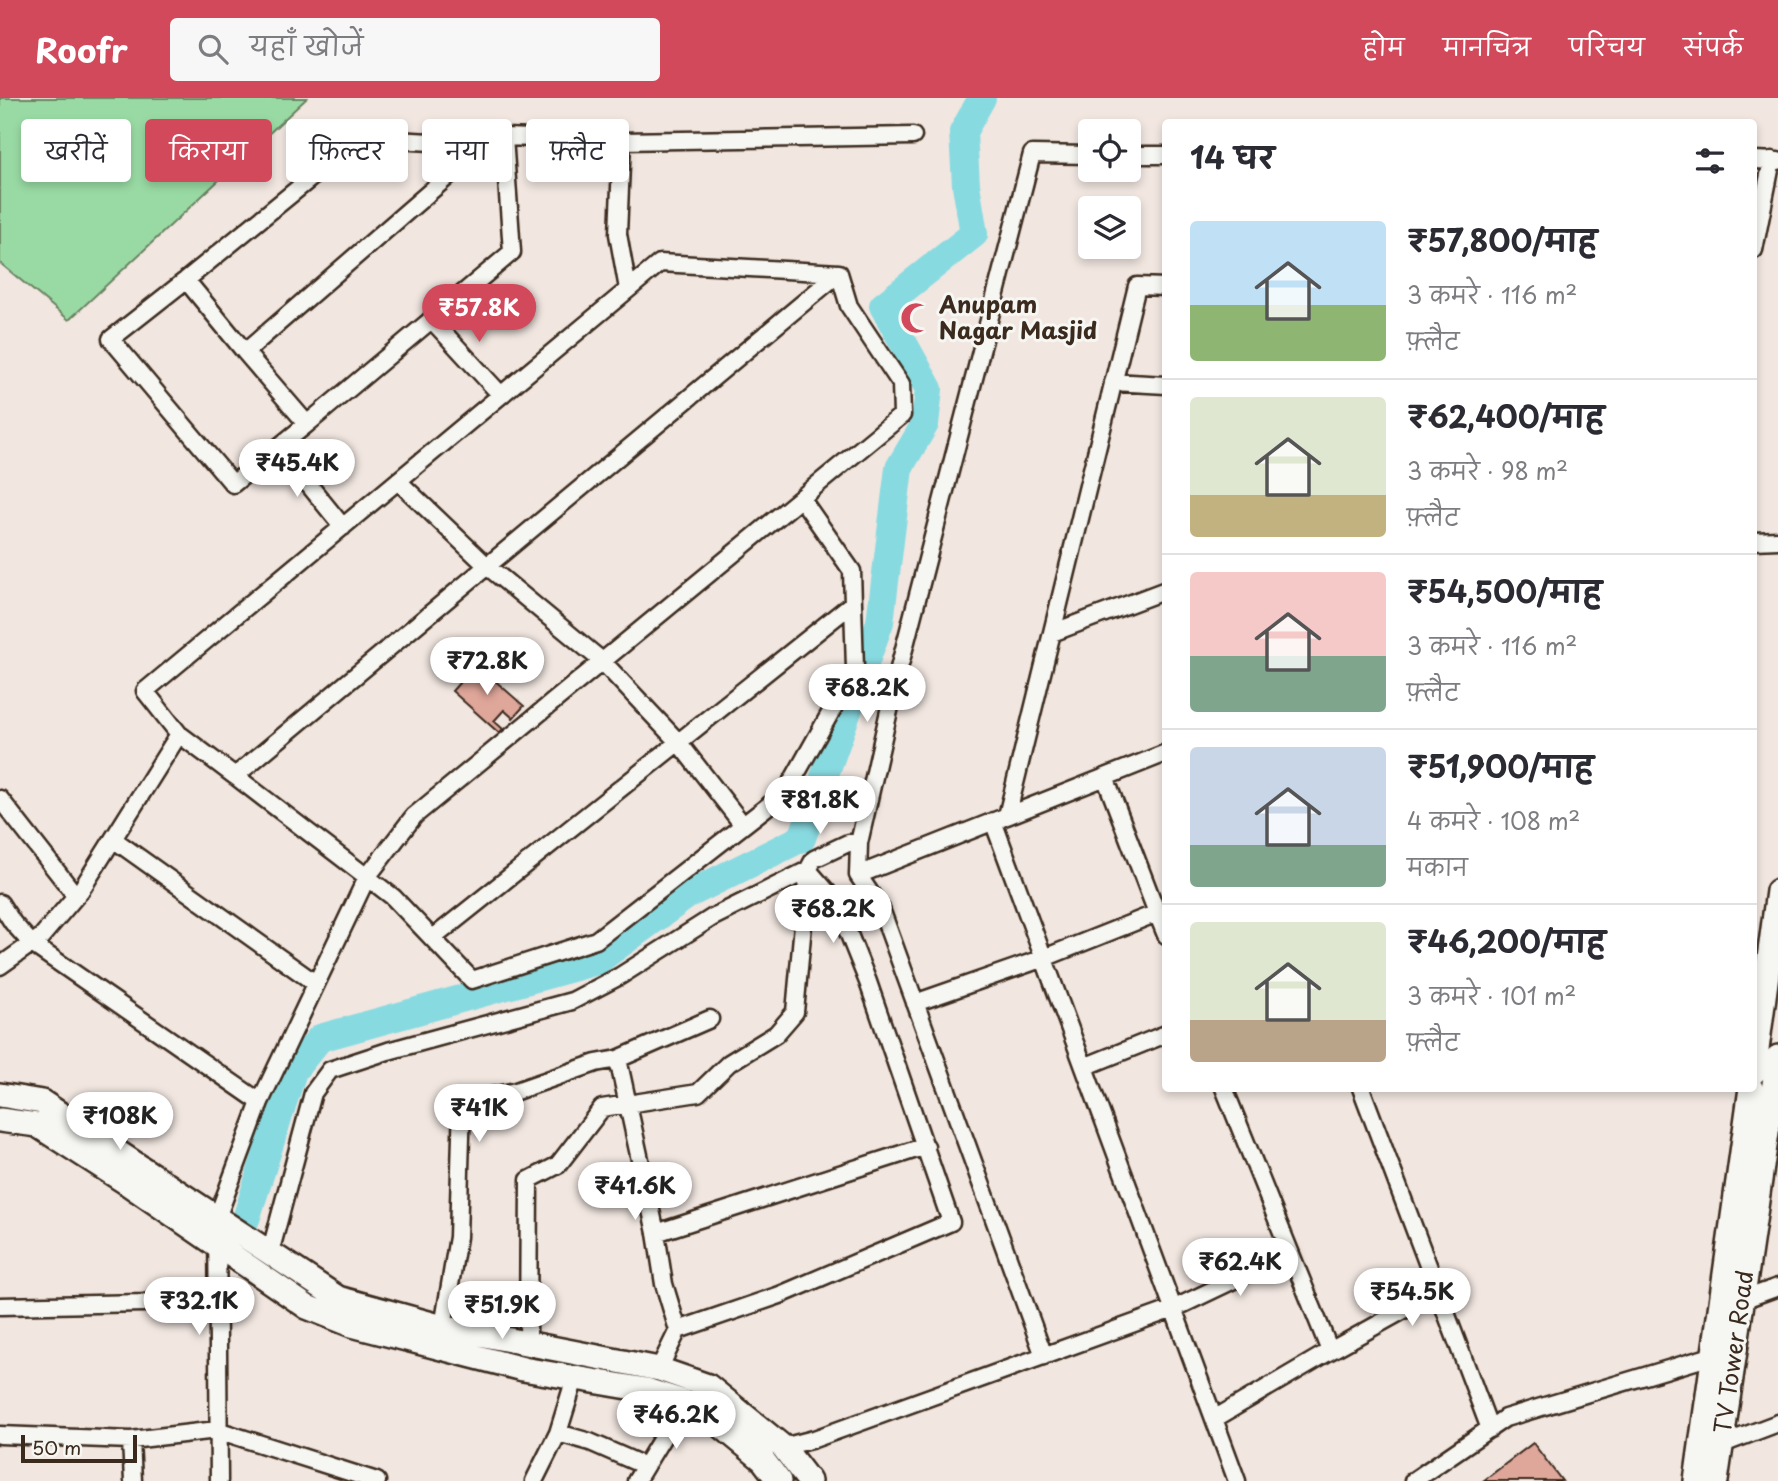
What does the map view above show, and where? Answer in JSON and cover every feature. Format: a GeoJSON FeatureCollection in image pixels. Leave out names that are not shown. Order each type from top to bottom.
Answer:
{"type":"FeatureCollection","features":[{"type":"Feature","properties":{"kind":"street"},"geometry":{"type":"LineString","coordinates":[[629,141],[913,136]]}},
{"type":"Feature","properties":{"kind":"street"},"geometry":{"type":"LineString","coordinates":[[422,142],[360,138],[111,339],[233,484],[512,252],[507,182]]}},
{"type":"Feature","properties":{"kind":"street"},"geometry":{"type":"LineString","coordinates":[[1044,1356],[881,909],[858,875],[859,843],[896,680],[1032,154],[1078,155]]}},
{"type":"Feature","properties":{"kind":"street"},"geometry":{"type":"LineString","coordinates":[[1141,155],[1162,155]]}},
{"type":"Feature","properties":{"kind":"street"},"geometry":{"type":"LineString","coordinates":[[1757,160],[1775,160],[1757,237]]}},
{"type":"Feature","properties":{"kind":"street"},"geometry":{"type":"LineString","coordinates":[[245,352],[441,182]]}},
{"type":"Feature","properties":{"kind":"street"},"geometry":{"type":"LineString","coordinates":[[620,182],[618,234],[628,289]]}},
{"type":"Feature","properties":{"kind":"street"},"geometry":{"type":"LineString","coordinates":[[801,498],[852,570],[855,669],[786,792],[596,940],[472,980],[393,897],[179,734],[145,691],[660,263],[839,273]]}},
{"type":"Feature","properties":{"kind":"street"},"geometry":{"type":"LineString","coordinates":[[219,1481],[217,1218],[260,1102],[367,877],[414,816],[902,415],[901,384],[849,306],[839,273]]}},
{"type":"Feature","properties":{"kind":"street"},"geometry":{"type":"LineString","coordinates":[[235,776],[839,273]]}},
{"type":"Feature","properties":{"kind":"street"},"geometry":{"type":"LineString","coordinates":[[186,280],[307,424]]}},
{"type":"Feature","properties":{"kind":"street"},"geometry":{"type":"LineString","coordinates":[[1162,287],[1137,286],[1052,634],[1000,819],[1044,958],[1237,1481]]}},
{"type":"Feature","properties":{"kind":"street"},"geometry":{"type":"LineString","coordinates":[[430,319],[501,395]]}},
{"type":"Feature","properties":{"kind":"street"},"geometry":{"type":"LineString","coordinates":[[1113,382],[1162,385]]}},
{"type":"Feature","properties":{"kind":"street"},"geometry":{"type":"LineString","coordinates":[[279,448],[343,527]]}},
{"type":"Feature","properties":{"kind":"street"},"geometry":{"type":"LineString","coordinates":[[398,481],[487,566],[602,661],[679,743],[743,825]]}},
{"type":"Feature","properties":{"kind":"street"},"geometry":{"type":"LineString","coordinates":[[1757,541],[1778,540]]}},
{"type":"Feature","properties":{"kind":"street"},"geometry":{"type":"LineString","coordinates":[[1052,634],[1162,592]]}},
{"type":"Feature","properties":{"kind":"street"},"geometry":{"type":"LineString","coordinates":[[433,938],[853,603]]}},
{"type":"Feature","properties":{"kind":"street"},"geometry":{"type":"LineString","coordinates":[[0,966],[41,937],[76,896],[179,734]]}},
{"type":"Feature","properties":{"kind":"street"},"geometry":{"type":"LineString","coordinates":[[858,875],[1162,755]]}},
{"type":"Feature","properties":{"kind":"street"},"geometry":{"type":"LineString","coordinates":[[1105,777],[1162,925]]}},
{"type":"Feature","properties":{"kind":"street"},"geometry":{"type":"LineString","coordinates":[[0,799],[76,896]]}},
{"type":"Feature","properties":{"kind":"street"},"geometry":{"type":"LineString","coordinates":[[113,839],[315,983]]}},
{"type":"Feature","properties":{"kind":"street"},"geometry":{"type":"LineString","coordinates":[[528,1345],[529,1180],[558,1165],[602,1108],[698,1093],[729,1063],[776,1034],[795,1012],[808,870],[814,859],[848,843],[859,843]]}},
{"type":"Feature","properties":{"kind":"street"},"geometry":{"type":"LineString","coordinates":[[678,1330],[780,1295],[951,1222],[926,1146],[836,902],[808,870]]}},
{"type":"Feature","properties":{"kind":"street"},"geometry":{"type":"LineString","coordinates":[[270,1253],[313,1093],[330,1070],[388,1051],[572,1001],[620,976],[713,917],[808,870]]}},
{"type":"Feature","properties":{"kind":"street"},"geometry":{"type":"LineString","coordinates":[[1757,1049],[1778,891]]}},
{"type":"Feature","properties":{"kind":"street"},"geometry":{"type":"LineString","coordinates":[[0,903],[32,944],[260,1102]]}},
{"type":"Feature","properties":{"kind":"street"},"geometry":{"type":"LineString","coordinates":[[915,1003],[1044,958],[1157,913]]}},
{"type":"Feature","properties":{"kind":"street"},"geometry":{"type":"LineString","coordinates":[[443,1327],[458,1237],[462,1102],[516,1091],[596,1063],[618,1059],[710,1018]]}},
{"type":"Feature","properties":{"kind":"street"},"geometry":{"type":"LineString","coordinates":[[1084,1067],[1162,1036]]}},
{"type":"Feature","properties":{"kind":"street","name":"TV Tower Road"},"geometry":{"type":"LineString","coordinates":[[1716,1481],[1778,1057]]}},
{"type":"Feature","properties":{"kind":"street"},"geometry":{"type":"LineString","coordinates":[[618,1059],[630,1103],[664,1284],[678,1330],[659,1369]]}},
{"type":"Feature","properties":{"kind":"street"},"geometry":{"type":"LineString","coordinates":[[1226,1092],[1330,1351]]}},
{"type":"Feature","properties":{"kind":"street"},"geometry":{"type":"LineString","coordinates":[[1363,1092],[1490,1429]]}},
{"type":"Feature","properties":{"kind":"street","name":"TV Tower Road"},"geometry":{"type":"LineString","coordinates":[[1696,1481],[1750,1092]]}},
{"type":"Feature","properties":{"kind":"street"},"geometry":{"type":"LineString","coordinates":[[0,1095],[42,1102],[338,1298],[443,1327],[659,1369],[708,1386],[783,1447],[809,1481]]}},
{"type":"Feature","properties":{"kind":"street"},"geometry":{"type":"LineString","coordinates":[[0,1120],[37,1125],[124,1181],[307,1307],[352,1325],[523,1369],[646,1390],[684,1402],[718,1423],[763,1460],[779,1481]]}},
{"type":"Feature","properties":{"kind":"street"},"geometry":{"type":"LineString","coordinates":[[656,1233],[926,1146]]}},
{"type":"Feature","properties":{"kind":"street"},"geometry":{"type":"LineString","coordinates":[[763,1460],[783,1447],[814,1439],[1173,1309],[1290,1253]]}},
{"type":"Feature","properties":{"kind":"street"},"geometry":{"type":"LineString","coordinates":[[0,1306],[144,1303],[217,1287]]}},
{"type":"Feature","properties":{"kind":"street"},"geometry":{"type":"LineString","coordinates":[[1742,1300],[1778,1287]]}},
{"type":"Feature","properties":{"kind":"street"},"geometry":{"type":"LineString","coordinates":[[1214,1419],[1438,1291]]}},
{"type":"Feature","properties":{"kind":"street"},"geometry":{"type":"LineString","coordinates":[[1413,1481],[1505,1418],[1715,1356]]}},
{"type":"Feature","properties":{"kind":"street"},"geometry":{"type":"LineString","coordinates":[[534,1481],[558,1433],[575,1378]]}},
{"type":"Feature","properties":{"kind":"street"},"geometry":{"type":"LineString","coordinates":[[636,1481],[684,1402]]}},
{"type":"Feature","properties":{"kind":"street"},"geometry":{"type":"LineString","coordinates":[[1720,1445],[1778,1423]]}},
{"type":"Feature","properties":{"kind":"street"},"geometry":{"type":"LineString","coordinates":[[0,1435],[131,1440],[217,1430],[377,1481]]}},
{"type":"Feature","properties":{"kind":"street"},"geometry":{"type":"LineString","coordinates":[[558,1433],[590,1442],[645,1466]]}},
{"type":"Feature","properties":{"kind":"street"},"geometry":{"type":"LineString","coordinates":[[131,1440],[133,1481]]}},
{"type":"Feature","properties":{"kind":"green space"},"geometry":{"type":"Polygon","coordinates":[[[0,98],[307,98],[272,131],[272,119],[145,119],[145,182],[217,182],[69,320],[0,263],[0,98]]]}},
{"type":"Feature","properties":{"kind":"building"},"geometry":{"type":"Polygon","coordinates":[[[476,664],[524,706],[513,718],[504,710],[494,721],[503,729],[499,733],[452,691],[476,664]]]}},
{"type":"Feature","properties":{"kind":"building"},"geometry":{"type":"Polygon","coordinates":[[[1533,1443],[1562,1481],[1483,1481],[1533,1443]]]}},
{"type":"Feature","properties":{"kind":"waterway"},"geometry":{"type":"LineString","coordinates":[[246,1219],[293,1071],[320,1038],[597,961],[689,894],[802,838],[880,622],[899,468],[925,424],[929,389],[883,306],[974,234],[966,185],[963,132],[982,98]]}},
{"type":"Feature","properties":{"kind":"place","name":"Anupam Nagar Masjid"},"geometry":{"type":"Point","coordinates":[916,318]}}]}
